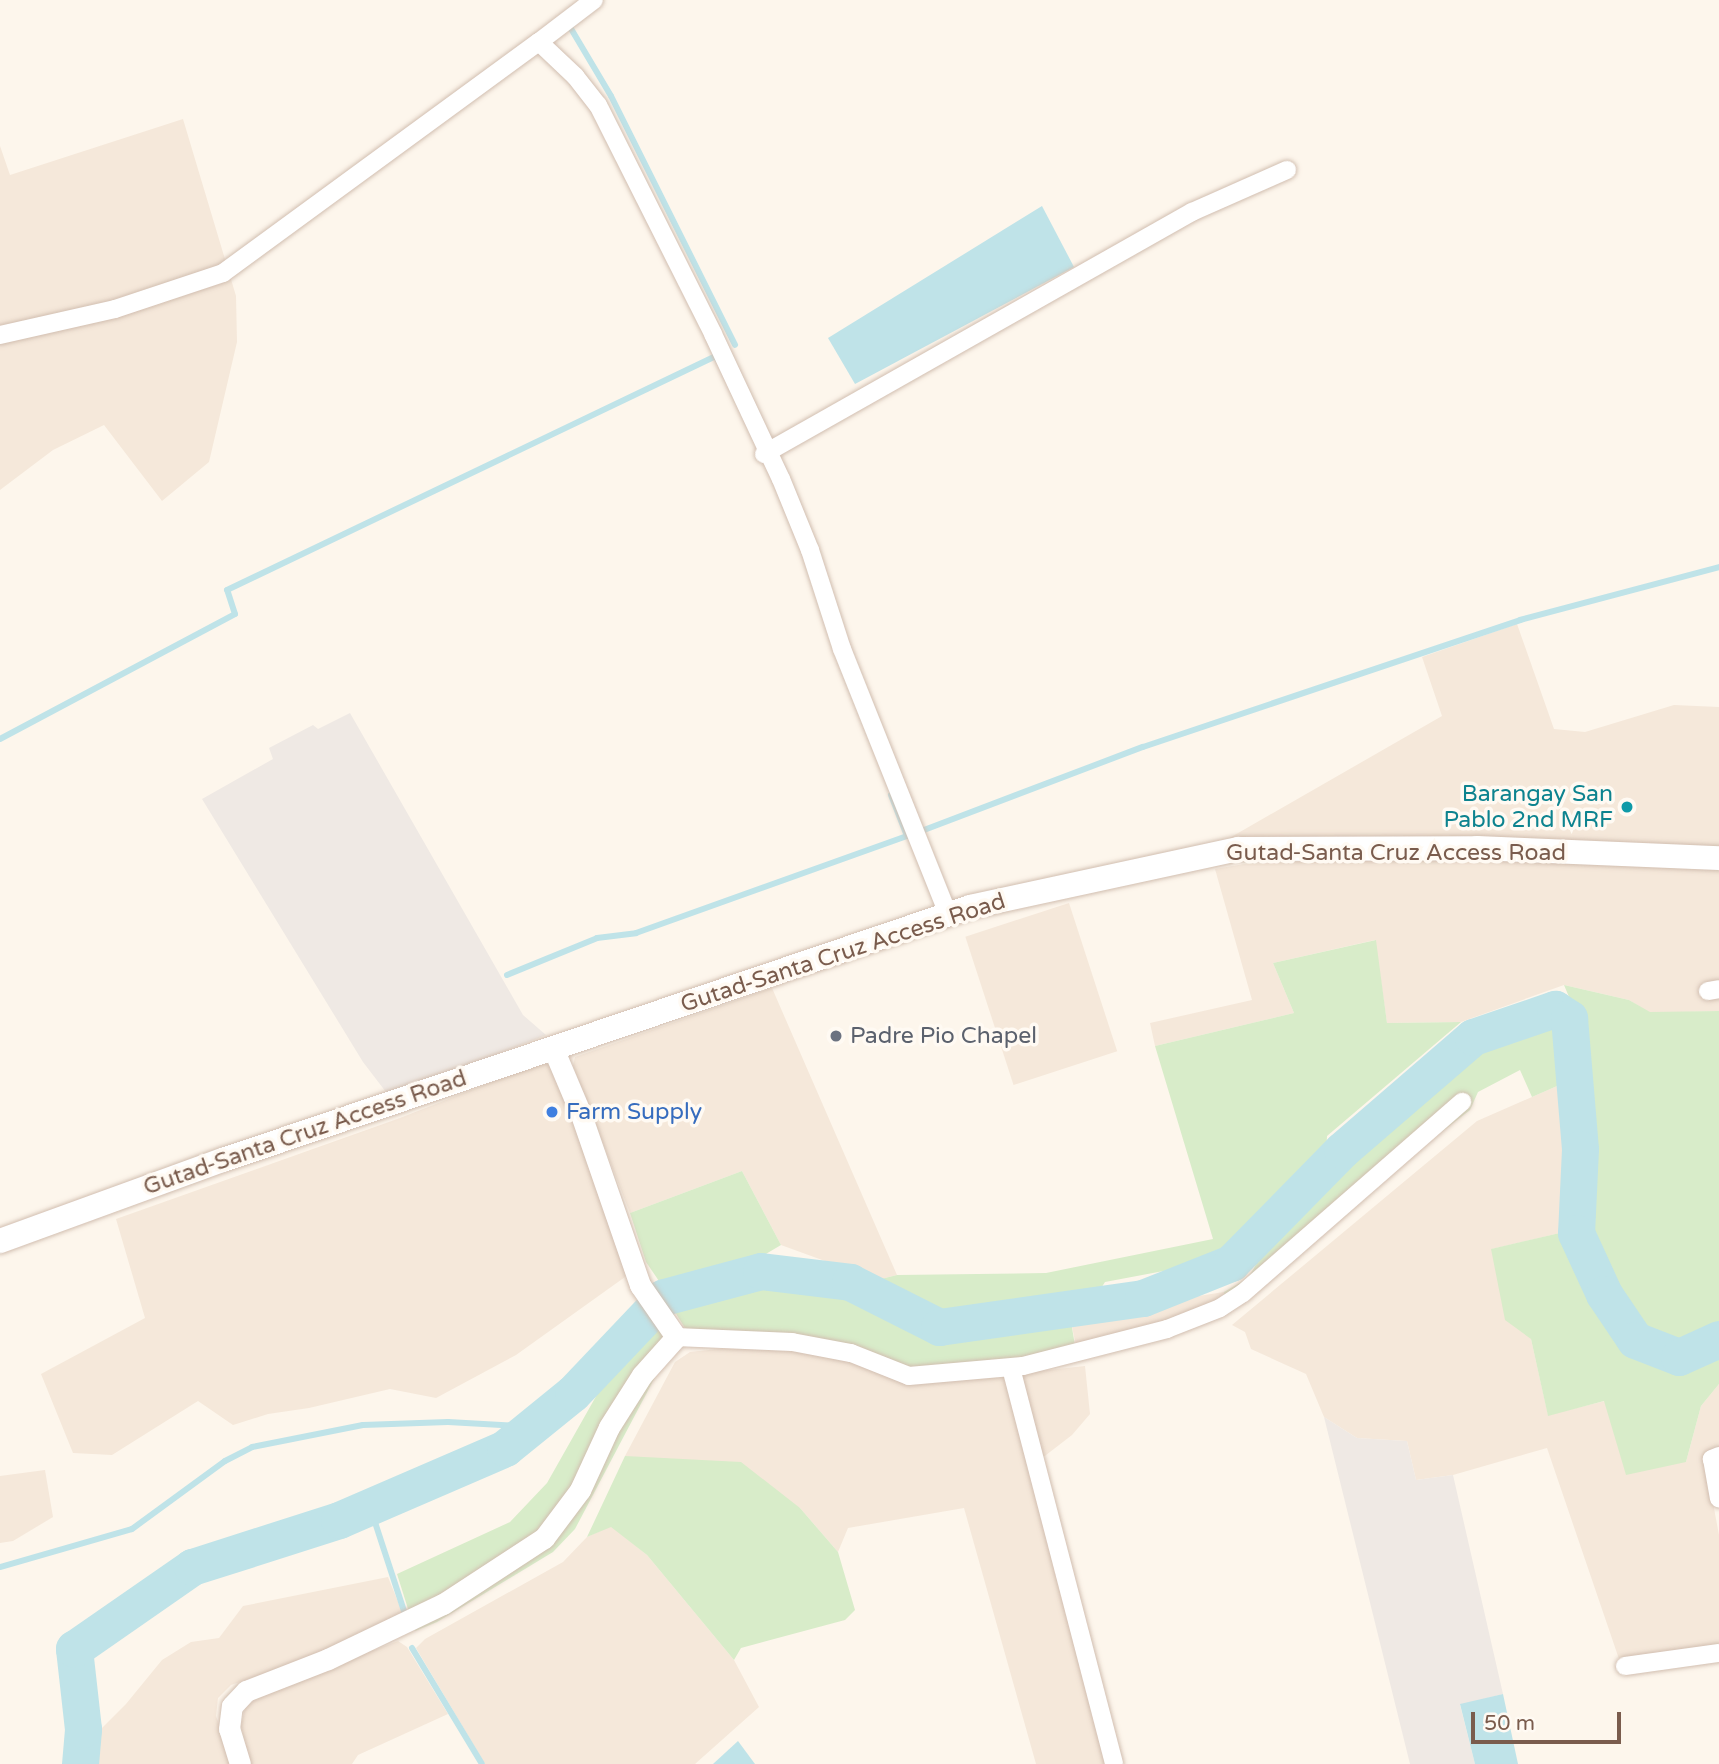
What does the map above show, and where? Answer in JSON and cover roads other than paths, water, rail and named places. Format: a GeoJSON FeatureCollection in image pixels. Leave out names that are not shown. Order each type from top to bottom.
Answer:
{"type":"FeatureCollection","features":[{"type":"Feature","properties":{"kind":"main road","name":"Gutad-Santa Cruz Access Road"},"geometry":{"type":"LineString","coordinates":[[0,1241],[223,1160],[948,914],[1238,849],[1477,848],[1719,858]]}},
{"type":"Feature","properties":{"kind":"street"},"geometry":{"type":"LineString","coordinates":[[0,334],[115,309],[223,273],[594,0]]}},
{"type":"Feature","properties":{"kind":"street"},"geometry":{"type":"LineString","coordinates":[[539,42],[575,76],[598,105],[766,453],[810,550],[842,649],[948,914]]}},
{"type":"Feature","properties":{"kind":"street"},"geometry":{"type":"LineString","coordinates":[[766,453],[1192,212],[1287,170]]}},
{"type":"Feature","properties":{"kind":"street"},"geometry":{"type":"LineString","coordinates":[[553,1048],[580,1112],[640,1285],[676,1337],[792,1342],[852,1353],[909,1376],[1011,1368],[1167,1329],[1220,1308],[1268,1272],[1307,1234],[1461,1102]]}},
{"type":"Feature","properties":{"kind":"street"},"geometry":{"type":"LineString","coordinates":[[240,1764],[229,1729],[232,1706],[246,1690],[328,1659],[443,1604],[544,1538],[580,1490],[609,1427],[642,1375],[676,1337]]}},
{"type":"Feature","properties":{"kind":"street"},"geometry":{"type":"LineString","coordinates":[[1011,1368],[1114,1764]]}},
{"type":"Feature","properties":{"kind":"street"},"geometry":{"type":"LineString","coordinates":[[1719,1456],[1712,1459],[1719,1498]]}},
{"type":"Feature","properties":{"kind":"street"},"geometry":{"type":"LineString","coordinates":[[1625,1667],[1719,1653]]}},
{"type":"Feature","properties":{"kind":"water"},"geometry":{"type":"Polygon","coordinates":[[[1042,206],[1074,267],[855,384],[828,338],[1042,206]]]}},
{"type":"Feature","properties":{"kind":"water"},"geometry":{"type":"Polygon","coordinates":[[[1503,1694],[1518,1764],[1475,1764],[1460,1704],[1503,1694]]]}},
{"type":"Feature","properties":{"kind":"water"},"geometry":{"type":"Polygon","coordinates":[[[738,1741],[755,1764],[713,1764],[738,1741]]]}},
{"type":"Feature","properties":{"kind":"waterway"},"geometry":{"type":"LineString","coordinates":[[570,27],[611,96],[735,345]]}},
{"type":"Feature","properties":{"kind":"waterway"},"geometry":{"type":"LineString","coordinates":[[0,739],[235,614],[227,590],[716,356],[718,360]]}},
{"type":"Feature","properties":{"kind":"waterway"},"geometry":{"type":"LineString","coordinates":[[924,830],[1143,747],[1520,620],[1719,567]]}},
{"type":"Feature","properties":{"kind":"waterway"},"geometry":{"type":"LineString","coordinates":[[891,795],[907,836]]}},
{"type":"Feature","properties":{"kind":"waterway"},"geometry":{"type":"LineString","coordinates":[[507,975],[597,938],[636,933],[909,835]]}},
{"type":"Feature","properties":{"kind":"waterway"},"geometry":{"type":"LineString","coordinates":[[80,1764],[83,1729],[74,1649],[192,1567],[339,1520],[505,1448],[573,1393],[664,1297],[761,1271],[850,1282],[939,1327],[1143,1298],[1231,1263],[1342,1150],[1473,1037],[1555,1009],[1569,1018],[1580,1149],[1576,1233],[1604,1294],[1635,1340],[1679,1357],[1719,1339]]}},
{"type":"Feature","properties":{"kind":"waterway"},"geometry":{"type":"LineString","coordinates":[[0,1567],[132,1529],[225,1461],[252,1447],[363,1425],[448,1422],[518,1426],[547,1414]]}},
{"type":"Feature","properties":{"kind":"waterway"},"geometry":{"type":"LineString","coordinates":[[370,1507],[406,1617]]}},
{"type":"Feature","properties":{"kind":"waterway"},"geometry":{"type":"LineString","coordinates":[[412,1648],[482,1764]]}},
{"type":"Feature","properties":{"kind":"place","name":"Barangay San Pablo 2nd MRF"},"geometry":{"type":"Point","coordinates":[1627,807]}},
{"type":"Feature","properties":{"kind":"place","name":"Padre Pio Chapel"},"geometry":{"type":"Point","coordinates":[836,1036]}},
{"type":"Feature","properties":{"kind":"place","name":"Farm Supply"},"geometry":{"type":"Point","coordinates":[552,1112]}}]}
